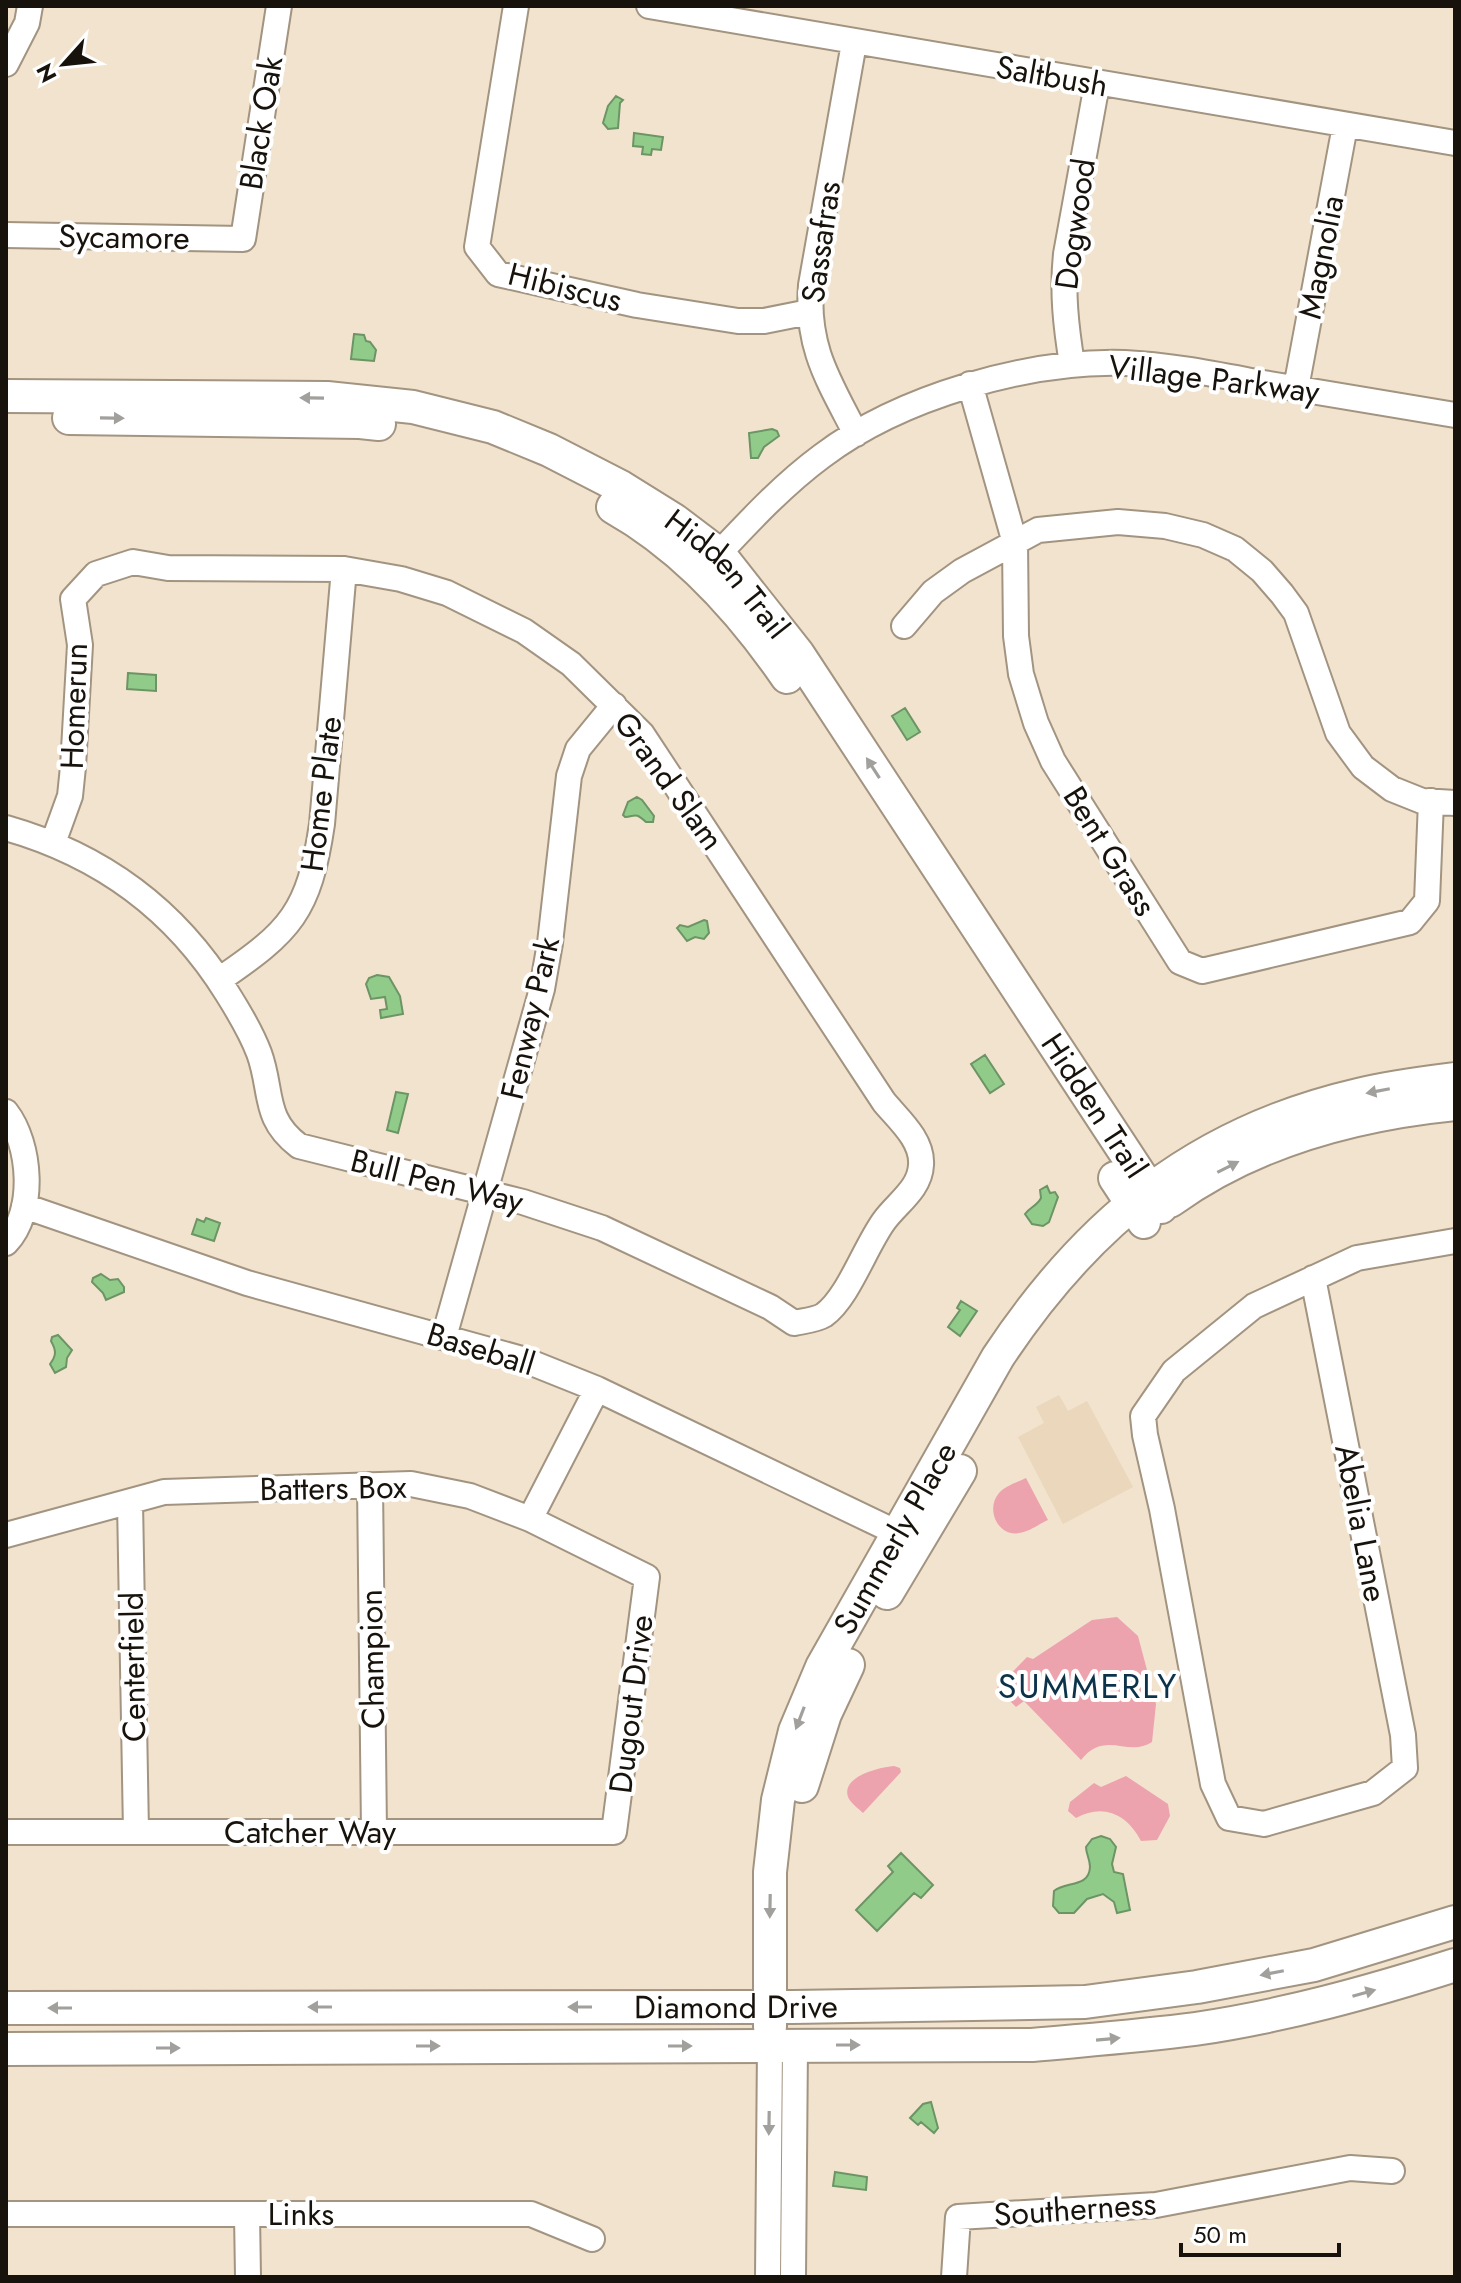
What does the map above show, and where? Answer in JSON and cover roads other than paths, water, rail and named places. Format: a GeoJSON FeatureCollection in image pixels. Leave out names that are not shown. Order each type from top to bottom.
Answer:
{"type":"FeatureCollection","features":[{"type":"Feature","properties":{"kind":"street"},"geometry":{"type":"LineString","coordinates":[[6,64],[27,23],[30,6]]}},
{"type":"Feature","properties":{"kind":"street","name":"Black Oak"},"geometry":{"type":"LineString","coordinates":[[243,239],[279,6]]}},
{"type":"Feature","properties":{"kind":"street","name":"Hibiscus"},"geometry":{"type":"LineString","coordinates":[[516,6],[477,247],[498,274],[637,305],[738,321],[764,321],[809,312]]}},
{"type":"Feature","properties":{"kind":"street","name":"Saltbush"},"geometry":{"type":"LineString","coordinates":[[649,6],[1455,143]]}},
{"type":"Feature","properties":{"kind":"street","name":"Sassafras"},"geometry":{"type":"LineString","coordinates":[[854,43],[811,285],[809,312],[812,337],[822,367],[856,434]]}},
{"type":"Feature","properties":{"kind":"street","name":"Dogwood"},"geometry":{"type":"LineString","coordinates":[[1072,364],[1066,325],[1064,268],[1097,84]]}},
{"type":"Feature","properties":{"kind":"street","name":"Magnolia"},"geometry":{"type":"LineString","coordinates":[[1296,388],[1345,126]]}},
{"type":"Feature","properties":{"kind":"street","name":"Sycamore"},"geometry":{"type":"LineString","coordinates":[[6,235],[243,239]]}},
{"type":"Feature","properties":{"kind":"street","name":"Village Parkway"},"geometry":{"type":"LineString","coordinates":[[710,563],[788,483],[823,454],[919,403],[970,384],[1072,364],[1125,363],[1180,369],[1455,415]]}},
{"type":"Feature","properties":{"kind":"street","name":"Bent Grass"},"geometry":{"type":"LineString","coordinates":[[970,384],[1015,543],[1016,636],[1021,674],[1036,723],[1053,761],[1180,962],[1202,971],[1410,922],[1427,901],[1443,802]]}},
{"type":"Feature","properties":{"kind":"street","name":"Hidden Trail"},"geometry":{"type":"LineString","coordinates":[[6,396],[327,398],[413,407],[493,427],[549,450],[621,487],[674,520],[710,563],[798,654],[1147,1207]]}},
{"type":"Feature","properties":{"kind":"street","name":"Hidden Trail"},"geometry":{"type":"LineString","coordinates":[[6,417],[360,422],[419,430],[499,453],[565,479],[624,513],[676,551],[710,563]]}},
{"type":"Feature","properties":{"kind":"street"},"geometry":{"type":"LineString","coordinates":[[904,626],[933,592],[962,571],[1038,530],[1118,522],[1165,526],[1203,535],[1235,549],[1262,571],[1296,613],[1338,733],[1363,767],[1392,789],[1422,801],[1443,802]]}},
{"type":"Feature","properties":{"kind":"street","name":"Grand Slam"},"geometry":{"type":"LineString","coordinates":[[96,574],[133,562],[168,568],[344,569],[401,579],[447,593],[486,611],[524,631],[571,664],[642,734],[884,1102],[917,1142],[921,1165]]}},
{"type":"Feature","properties":{"kind":"street","name":"Home Plate"},"geometry":{"type":"LineString","coordinates":[[219,980],[261,952],[286,928],[305,898],[316,866],[344,569]]}},
{"type":"Feature","properties":{"kind":"street","name":"Homerun"},"geometry":{"type":"LineString","coordinates":[[53,843],[70,796],[73,767],[80,645],[73,599],[96,574]]}},
{"type":"Feature","properties":{"kind":"street","name":"Fenway Park"},"geometry":{"type":"LineString","coordinates":[[444,1337],[542,989],[569,776],[578,749],[614,705]]}},
{"type":"Feature","properties":{"kind":"street","name":"Bull Pen Way"},"geometry":{"type":"LineString","coordinates":[[6,828],[53,843],[98,865],[145,896],[183,933],[219,980],[242,1017],[260,1054],[275,1119],[284,1134],[299,1146],[485,1192],[602,1228],[770,1307],[794,1323],[822,1317],[841,1298],[884,1221],[914,1186],[921,1165]]}},
{"type":"Feature","properties":{"kind":"street","name":"Summerly Place"},"geometry":{"type":"LineString","coordinates":[[1147,1207],[1173,1171],[1245,1132],[1301,1111],[1358,1095],[1455,1079]]}},
{"type":"Feature","properties":{"kind":"street","name":"Summerly Place"},"geometry":{"type":"LineString","coordinates":[[793,2277],[782,2007],[770,1872],[778,1800],[795,1731],[822,1667],[909,1538],[998,1357],[1030,1309],[1068,1263],[1106,1226],[1279,1143],[1378,1114],[1455,1104]]}},
{"type":"Feature","properties":{"kind":"street"},"geometry":{"type":"LineString","coordinates":[[6,1112],[22,1144],[27,1177],[24,1206],[6,1243]]}},
{"type":"Feature","properties":{"kind":"street","name":"Baseball"},"geometry":{"type":"LineString","coordinates":[[24,1206],[247,1283],[522,1359],[597,1389],[909,1538]]}},
{"type":"Feature","properties":{"kind":"street"},"geometry":{"type":"LineString","coordinates":[[1313,1278],[1357,1258],[1455,1241]]}},
{"type":"Feature","properties":{"kind":"street","name":"Abelia Lane"},"geometry":{"type":"LineString","coordinates":[[1313,1278],[1403,1735],[1405,1768],[1373,1793],[1264,1824],[1229,1818],[1213,1784],[1143,1416],[1174,1371],[1254,1306],[1313,1278]]}},
{"type":"Feature","properties":{"kind":"street"},"geometry":{"type":"LineString","coordinates":[[530,1519],[597,1389]]}},
{"type":"Feature","properties":{"kind":"street","name":"Batters Box"},"geometry":{"type":"LineString","coordinates":[[6,1535],[164,1492],[411,1484],[470,1496],[530,1519],[647,1577]]}},
{"type":"Feature","properties":{"kind":"street","name":"Champion"},"geometry":{"type":"LineString","coordinates":[[370,1485],[374,1832]]}},
{"type":"Feature","properties":{"kind":"street","name":"Centerfield"},"geometry":{"type":"LineString","coordinates":[[130,1502],[136,1832]]}},
{"type":"Feature","properties":{"kind":"street","name":"Dugout Drive"},"geometry":{"type":"LineString","coordinates":[[614,1832],[647,1577]]}},
{"type":"Feature","properties":{"kind":"street","name":"Catcher Way"},"geometry":{"type":"LineString","coordinates":[[6,1832],[614,1832]]}},
{"type":"Feature","properties":{"kind":"street","name":"Diamond Drive"},"geometry":{"type":"LineString","coordinates":[[6,2008],[782,2007],[1085,2002],[1197,1987],[1314,1965],[1455,1922]]}},
{"type":"Feature","properties":{"kind":"street","name":"Diamond Drive"},"geometry":{"type":"LineString","coordinates":[[6,2049],[1032,2045],[1133,2036],[1270,2015],[1358,1995],[1455,1965]]}},
{"type":"Feature","properties":{"kind":"street","name":"Summerly Place"},"geometry":{"type":"LineString","coordinates":[[768,2277],[783,2045]]}},
{"type":"Feature","properties":{"kind":"street","name":"Southerness"},"geometry":{"type":"LineString","coordinates":[[954,2277],[958,2217],[1156,2205],[1350,2168],[1392,2171]]}},
{"type":"Feature","properties":{"kind":"street","name":"Links"},"geometry":{"type":"LineString","coordinates":[[6,2214],[531,2214],[592,2239]]}},
{"type":"Feature","properties":{"kind":"street"},"geometry":{"type":"LineString","coordinates":[[247,2214],[248,2277]]}},
{"type":"Feature","properties":{"kind":"district","name":"SUMMERLY"},"geometry":{"type":"Point","coordinates":[1088,1686]}}]}
